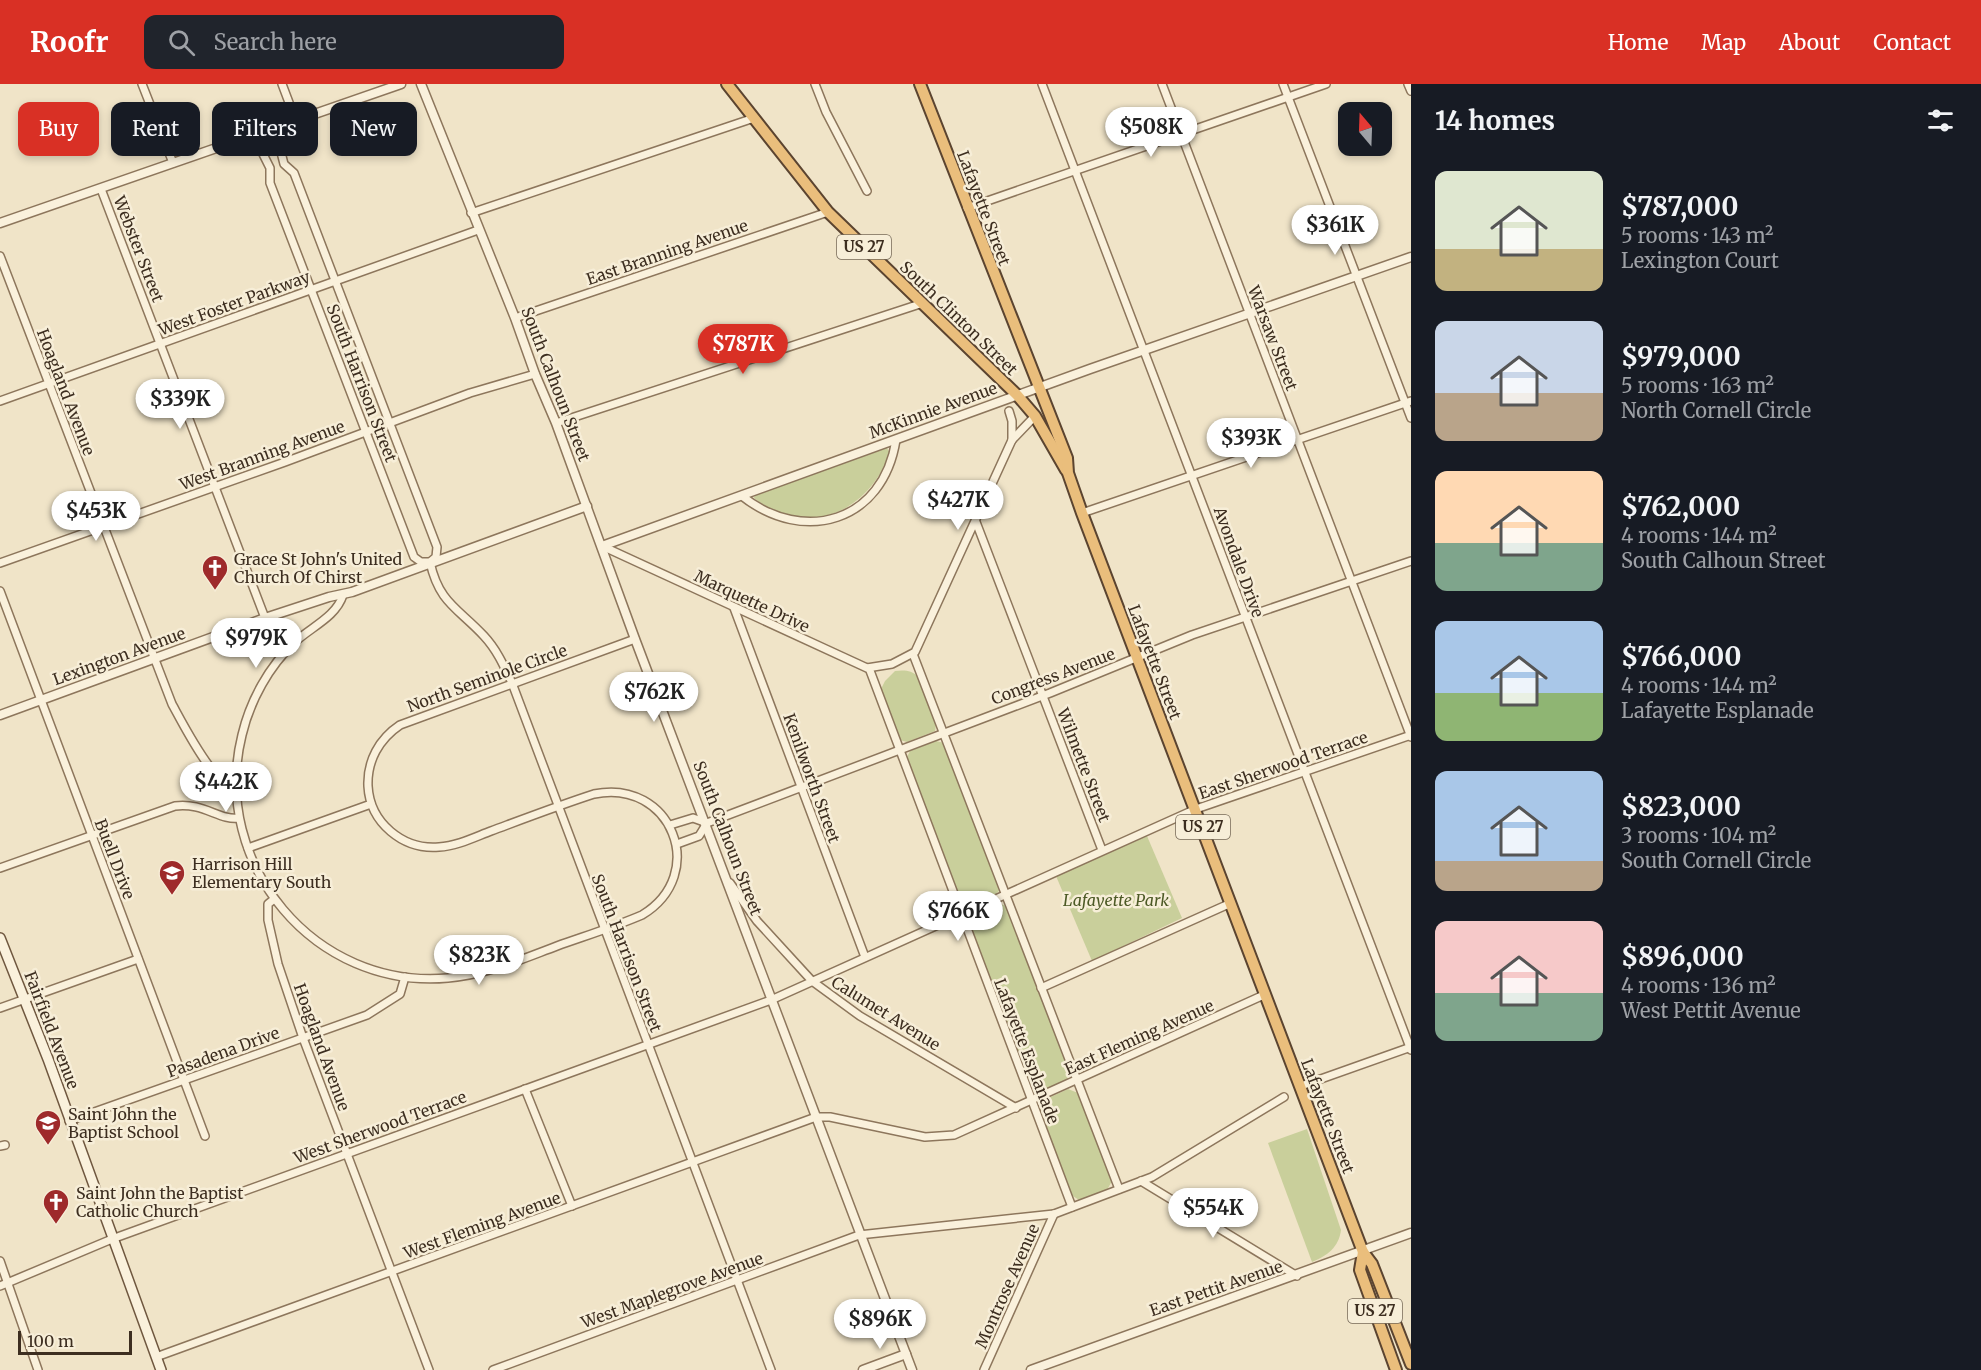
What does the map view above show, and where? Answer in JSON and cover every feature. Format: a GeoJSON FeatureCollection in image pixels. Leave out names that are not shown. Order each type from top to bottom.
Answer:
{"type":"FeatureCollection","features":[{"type":"Feature","properties":{"kind":"highway","name":"South Clinton Street"},"geometry":{"type":"LineString","coordinates":[[726,84],[751,119],[828,212],[1017,395],[1035,416],[1068,473]]}},
{"type":"Feature","properties":{"kind":"highway","name":"Lafayette Street"},"geometry":{"type":"LineString","coordinates":[[920,84],[1037,388],[1067,458],[1068,473],[1082,513],[1363,1252],[1372,1264],[1411,1364]]}},
{"type":"Feature","properties":{"kind":"highway","name":"Lafayette Street"},"geometry":{"type":"LineString","coordinates":[[1363,1252],[1360,1270],[1396,1370]]}},
{"type":"Feature","properties":{"kind":"main road","name":"Fairfield Avenue"},"geometry":{"type":"LineString","coordinates":[[0,938],[52,1069],[161,1370]]}},
{"type":"Feature","properties":{"kind":"street"},"geometry":{"type":"LineString","coordinates":[[142,84],[173,163]]}},
{"type":"Feature","properties":{"kind":"street"},"geometry":{"type":"LineString","coordinates":[[282,84],[289,102]]}},
{"type":"Feature","properties":{"kind":"street"},"geometry":{"type":"LineString","coordinates":[[318,113],[401,84]]}},
{"type":"Feature","properties":{"kind":"street","name":"South Calhoun Street"},"geometry":{"type":"LineString","coordinates":[[421,84],[556,423],[635,639],[746,927],[859,1235],[912,1370]]}},
{"type":"Feature","properties":{"kind":"street"},"geometry":{"type":"LineString","coordinates":[[815,84],[826,112],[867,191]]}},
{"type":"Feature","properties":{"kind":"street","name":"Avondale Drive"},"geometry":{"type":"LineString","coordinates":[[1042,84],[1411,1048]]}},
{"type":"Feature","properties":{"kind":"street","name":"Warsaw Street"},"geometry":{"type":"LineString","coordinates":[[1162,84],[1411,736]]}},
{"type":"Feature","properties":{"kind":"street"},"geometry":{"type":"LineString","coordinates":[[1283,84],[1356,276],[1408,402],[1411,418]]}},
{"type":"Feature","properties":{"kind":"street"},"geometry":{"type":"LineString","coordinates":[[967,208],[1326,84]]}},
{"type":"Feature","properties":{"kind":"street"},"geometry":{"type":"LineString","coordinates":[[1408,84],[1411,91]]}},
{"type":"Feature","properties":{"kind":"street"},"geometry":{"type":"LineString","coordinates":[[471,213],[751,119]]}},
{"type":"Feature","properties":{"kind":"street"},"geometry":{"type":"LineString","coordinates":[[0,223],[212,150]]}},
{"type":"Feature","properties":{"kind":"street","name":"South Harrison Street"},"geometry":{"type":"LineString","coordinates":[[264,156],[270,168],[270,183],[414,557],[420,562],[430,562],[436,557],[437,547],[294,173],[284,164],[282,156]]}},
{"type":"Feature","properties":{"kind":"street"},"geometry":{"type":"LineString","coordinates":[[270,168],[284,164]]}},
{"type":"Feature","properties":{"kind":"street","name":"Webster Street"},"geometry":{"type":"LineString","coordinates":[[101,189],[274,641],[284,652]]}},
{"type":"Feature","properties":{"kind":"street","name":"East Branning Avenue"},"geometry":{"type":"LineString","coordinates":[[515,318],[828,212]]}},
{"type":"Feature","properties":{"kind":"street","name":"West Foster Parkway"},"geometry":{"type":"LineString","coordinates":[[0,401],[478,230]]}},
{"type":"Feature","properties":{"kind":"street","name":"Hoagland Avenue"},"geometry":{"type":"LineString","coordinates":[[0,256],[172,704],[190,736],[221,780],[231,788],[236,788]]}},
{"type":"Feature","properties":{"kind":"street","name":"McKinnie Avenue"},"geometry":{"type":"LineString","coordinates":[[602,546],[1017,395],[1411,257]]}},
{"type":"Feature","properties":{"kind":"street"},"geometry":{"type":"LineString","coordinates":[[556,423],[923,303]]}},
{"type":"Feature","properties":{"kind":"street","name":"West Branning Avenue"},"geometry":{"type":"LineString","coordinates":[[0,562],[216,487],[470,393],[535,374]]}},
{"type":"Feature","properties":{"kind":"street"},"geometry":{"type":"LineString","coordinates":[[1082,513],[1408,402]]}},
{"type":"Feature","properties":{"kind":"street"},"geometry":{"type":"LineString","coordinates":[[1009,411],[1012,421],[1012,440]]}},
{"type":"Feature","properties":{"kind":"street"},"geometry":{"type":"LineString","coordinates":[[869,668],[892,664],[913,654],[1012,440],[1035,416]]}},
{"type":"Feature","properties":{"kind":"street"},"geometry":{"type":"LineString","coordinates":[[742,496],[781,519],[803,522],[830,520],[854,509],[874,492],[887,472],[896,440]]}},
{"type":"Feature","properties":{"kind":"street","name":"Lexington Avenue"},"geometry":{"type":"LineString","coordinates":[[0,715],[265,618],[329,597],[343,595],[587,506]]}},
{"type":"Feature","properties":{"kind":"street","name":"Wilmette Street"},"geometry":{"type":"LineString","coordinates":[[976,522],[1102,850]]}},
{"type":"Feature","properties":{"kind":"street","name":"Marquette Drive"},"geometry":{"type":"LineString","coordinates":[[602,546],[869,668]]}},
{"type":"Feature","properties":{"kind":"street","name":"Congress Avenue"},"geometry":{"type":"LineString","coordinates":[[707,823],[1192,635],[1245,619],[1411,561]]}},
{"type":"Feature","properties":{"kind":"street","name":"South Harrison Street"},"geometry":{"type":"LineString","coordinates":[[430,562],[436,582],[446,600],[493,647],[512,684],[771,1370]]}},
{"type":"Feature","properties":{"kind":"street","name":"Buell Drive"},"geometry":{"type":"LineString","coordinates":[[0,591],[206,1136]]}},
{"type":"Feature","properties":{"kind":"street"},"geometry":{"type":"LineString","coordinates":[[248,848],[371,804],[383,825],[395,835],[406,842],[430,848],[457,843],[602,792],[626,793],[646,802],[670,825],[677,844],[676,868],[671,885],[662,899],[642,915],[482,972],[447,978],[405,977],[369,968],[329,949],[304,931],[273,900],[248,848],[239,818],[236,788],[238,754],[245,724],[260,688],[284,652],[333,611],[343,595]]}},
{"type":"Feature","properties":{"kind":"street","name":"Kenilworth Street"},"geometry":{"type":"LineString","coordinates":[[734,608],[865,957]]}},
{"type":"Feature","properties":{"kind":"street","name":"North Seminole Circle"},"geometry":{"type":"LineString","coordinates":[[371,804],[368,785],[370,764],[380,743],[394,729],[408,721],[635,639]]}},
{"type":"Feature","properties":{"kind":"street"},"geometry":{"type":"LineString","coordinates":[[913,654],[1119,1189]]}},
{"type":"Feature","properties":{"kind":"street","name":"Lafayette Esplanade"},"geometry":{"type":"LineString","coordinates":[[869,668],[1072,1207]]}},
{"type":"Feature","properties":{"kind":"street","name":"East Sherwood Terrace"},"geometry":{"type":"LineString","coordinates":[[771,1000],[1196,809],[1411,736]]}},
{"type":"Feature","properties":{"kind":"street"},"geometry":{"type":"LineString","coordinates":[[0,868],[181,805],[198,806],[228,818],[239,818]]}},
{"type":"Feature","properties":{"kind":"street"},"geometry":{"type":"LineString","coordinates":[[670,825],[693,818],[707,823],[699,836],[677,844]]}},
{"type":"Feature","properties":{"kind":"street","name":"Calumet Avenue"},"geometry":{"type":"LineString","coordinates":[[728,880],[757,921],[812,981],[860,1016],[1016,1108]]}},
{"type":"Feature","properties":{"kind":"street","name":"Hoagland Avenue"},"geometry":{"type":"LineString","coordinates":[[273,900],[267,911],[268,923],[303,1038],[429,1370]]}},
{"type":"Feature","properties":{"kind":"street"},"geometry":{"type":"LineString","coordinates":[[1041,988],[1231,903]]}},
{"type":"Feature","properties":{"kind":"street"},"geometry":{"type":"LineString","coordinates":[[746,927],[757,921]]}},
{"type":"Feature","properties":{"kind":"street"},"geometry":{"type":"LineString","coordinates":[[0,1008],[138,959]]}},
{"type":"Feature","properties":{"kind":"street","name":"Pasadena Drive"},"geometry":{"type":"LineString","coordinates":[[69,1121],[303,1038],[386,1005],[400,994],[405,977]]}},
{"type":"Feature","properties":{"kind":"street","name":"East Fleming Avenue"},"geometry":{"type":"LineString","coordinates":[[816,1117],[830,1117],[924,1137],[940,1137],[974,1128],[1266,994]]}},
{"type":"Feature","properties":{"kind":"street","name":"West Sherwood Terrace"},"geometry":{"type":"LineString","coordinates":[[3,1284],[112,1239],[771,1000]]}},
{"type":"Feature","properties":{"kind":"street"},"geometry":{"type":"LineString","coordinates":[[1301,1086],[1411,1048]]}},
{"type":"Feature","properties":{"kind":"street"},"geometry":{"type":"LineString","coordinates":[[525,1089],[572,1206]]}},
{"type":"Feature","properties":{"kind":"street","name":"West Maplegrove Avenue"},"geometry":{"type":"LineString","coordinates":[[493,1370],[859,1235],[1054,1214],[1141,1181],[1284,1096]]}},
{"type":"Feature","properties":{"kind":"street","name":"West Fleming Avenue"},"geometry":{"type":"LineString","coordinates":[[156,1358],[816,1117]]}},
{"type":"Feature","properties":{"kind":"street"},"geometry":{"type":"LineString","coordinates":[[1141,1181],[1297,1276]]}},
{"type":"Feature","properties":{"kind":"street","name":"Montrose Avenue"},"geometry":{"type":"LineString","coordinates":[[984,1370],[1054,1214]]}},
{"type":"Feature","properties":{"kind":"street","name":"East Pettit Avenue"},"geometry":{"type":"LineString","coordinates":[[1031,1370],[1411,1233]]}},
{"type":"Feature","properties":{"kind":"street"},"geometry":{"type":"LineString","coordinates":[[0,1261],[3,1284],[38,1370]]}},
{"type":"Feature","properties":{"kind":"street"},"geometry":{"type":"LineString","coordinates":[[863,1370],[906,1354]]}},
{"type":"Feature","properties":{"kind":"green space"},"geometry":{"type":"Polygon","coordinates":[[[887,448],[890,453],[880,474],[867,491],[852,504],[834,513],[815,518],[795,517],[774,511],[754,498],[755,495],[887,448]]]}},
{"type":"Feature","properties":{"kind":"green space"},"geometry":{"type":"Polygon","coordinates":[[[895,671],[910,672],[921,681],[928,695],[935,731],[907,742],[900,740],[881,689],[895,671]]]}},
{"type":"Feature","properties":{"kind":"green space"},"geometry":{"type":"Polygon","coordinates":[[[936,741],[944,743],[998,884],[999,891],[996,894],[969,906],[961,903],[906,759],[910,751],[936,741]]]}},
{"type":"Feature","properties":{"kind":"green space","name":"Lafayette Park"},"geometry":{"type":"Polygon","coordinates":[[[1147,836],[1182,918],[1092,961],[1056,876],[1147,836]]]}},
{"type":"Feature","properties":{"kind":"green space"},"geometry":{"type":"Polygon","coordinates":[[[998,903],[1006,906],[1070,1072],[1066,1081],[1041,1092],[1031,1088],[969,924],[971,915],[998,903]]]}},
{"type":"Feature","properties":{"kind":"green space"},"geometry":{"type":"Polygon","coordinates":[[[1068,1089],[1078,1093],[1112,1181],[1107,1190],[1079,1200],[1070,1194],[1039,1110],[1042,1101],[1068,1089]]]}},
{"type":"Feature","properties":{"kind":"green space"},"geometry":{"type":"Polygon","coordinates":[[[1307,1129],[1341,1230],[1338,1241],[1331,1250],[1312,1262],[1268,1143],[1307,1129]]]}},
{"type":"Feature","properties":{"kind":"place","name":"Grace St John's United Church Of Chirst"},"geometry":{"type":"Point","coordinates":[215,591]}},
{"type":"Feature","properties":{"kind":"place","name":"Harrison Hill Elementary South"},"geometry":{"type":"Point","coordinates":[172,896]}},
{"type":"Feature","properties":{"kind":"place","name":"Saint John the Baptist School"},"geometry":{"type":"Point","coordinates":[48,1146]}},
{"type":"Feature","properties":{"kind":"place","name":"Saint John the Baptist Catholic Church"},"geometry":{"type":"Point","coordinates":[56,1225]}}]}
